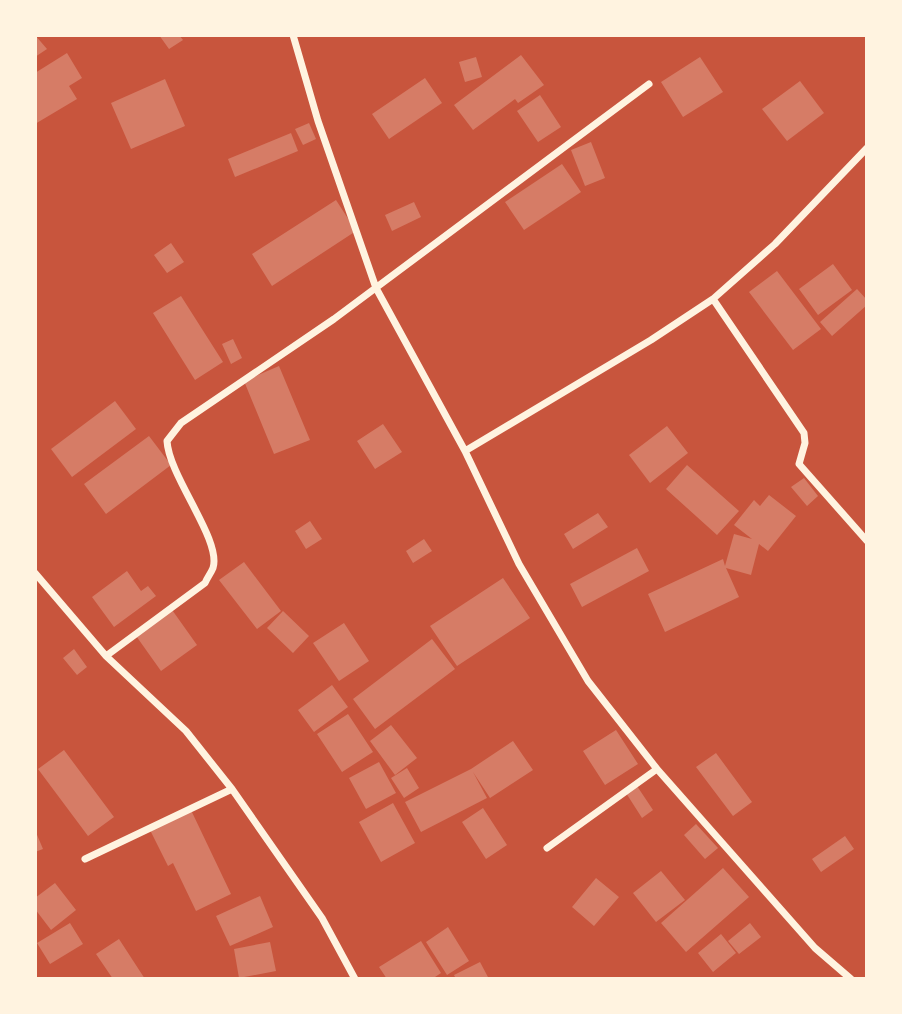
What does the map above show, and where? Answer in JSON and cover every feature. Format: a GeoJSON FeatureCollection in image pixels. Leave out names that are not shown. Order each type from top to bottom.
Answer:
{"type":"FeatureCollection","features":[{"type":"Feature","properties":{"kind":"street"},"geometry":{"type":"LineString","coordinates":[[293,35],[318,121],[376,288],[465,451],[519,564],[588,681],[657,769],[815,948],[850,979]]}},
{"type":"Feature","properties":{"kind":"street"},"geometry":{"type":"LineString","coordinates":[[106,656],[205,583],[213,567],[209,539],[168,459],[167,441],[181,423],[376,288],[649,84]]}},
{"type":"Feature","properties":{"kind":"street"},"geometry":{"type":"LineString","coordinates":[[465,451],[651,341],[713,299],[775,244],[867,148]]}},
{"type":"Feature","properties":{"kind":"street"},"geometry":{"type":"LineString","coordinates":[[713,299],[804,433],[805,443],[799,464],[804,473],[842,510],[867,541]]}},
{"type":"Feature","properties":{"kind":"street"},"geometry":{"type":"LineString","coordinates":[[35,573],[106,656],[186,731],[232,789],[322,918],[355,979]]}},
{"type":"Feature","properties":{"kind":"street"},"geometry":{"type":"LineString","coordinates":[[547,848],[657,769]]}},
{"type":"Feature","properties":{"kind":"street"},"geometry":{"type":"LineString","coordinates":[[85,859],[232,789]]}},
{"type":"Feature","properties":{"kind":"building"},"geometry":{"type":"Polygon","coordinates":[[[35,35],[47,49],[35,57],[35,35]]]}},
{"type":"Feature","properties":{"kind":"building"},"geometry":{"type":"Polygon","coordinates":[[[159,35],[179,35],[183,40],[169,49],[159,35]]]}},
{"type":"Feature","properties":{"kind":"building"},"geometry":{"type":"Polygon","coordinates":[[[67,53],[82,78],[69,86],[77,99],[35,124],[35,73],[67,53]]]}},
{"type":"Feature","properties":{"kind":"building"},"geometry":{"type":"Polygon","coordinates":[[[521,55],[544,85],[518,103],[515,99],[473,130],[454,105],[521,55]]]}},
{"type":"Feature","properties":{"kind":"building"},"geometry":{"type":"Polygon","coordinates":[[[476,57],[482,77],[465,82],[459,62],[476,57]]]}},
{"type":"Feature","properties":{"kind":"building"},"geometry":{"type":"Polygon","coordinates":[[[700,57],[723,92],[683,117],[661,82],[700,57]]]}},
{"type":"Feature","properties":{"kind":"building"},"geometry":{"type":"Polygon","coordinates":[[[425,78],[442,103],[389,139],[372,114],[425,78]]]}},
{"type":"Feature","properties":{"kind":"building"},"geometry":{"type":"Polygon","coordinates":[[[165,79],[185,126],[131,149],[111,103],[165,79]]]}},
{"type":"Feature","properties":{"kind":"building"},"geometry":{"type":"Polygon","coordinates":[[[800,81],[824,113],[787,141],[762,109],[800,81]]]}},
{"type":"Feature","properties":{"kind":"building"},"geometry":{"type":"Polygon","coordinates":[[[540,95],[561,127],[538,142],[517,111],[540,95]]]}},
{"type":"Feature","properties":{"kind":"building"},"geometry":{"type":"Polygon","coordinates":[[[309,123],[316,139],[303,145],[295,129],[309,123]]]}},
{"type":"Feature","properties":{"kind":"building"},"geometry":{"type":"Polygon","coordinates":[[[291,133],[298,151],[235,177],[228,159],[291,133]]]}},
{"type":"Feature","properties":{"kind":"building"},"geometry":{"type":"Polygon","coordinates":[[[591,142],[605,178],[585,186],[571,150],[591,142]]]}},
{"type":"Feature","properties":{"kind":"building"},"geometry":{"type":"Polygon","coordinates":[[[562,164],[581,192],[524,230],[505,202],[562,164]]]}},
{"type":"Feature","properties":{"kind":"building"},"geometry":{"type":"Polygon","coordinates":[[[336,200],[356,231],[272,286],[252,254],[336,200]]]}},
{"type":"Feature","properties":{"kind":"building"},"geometry":{"type":"Polygon","coordinates":[[[414,202],[421,217],[392,231],[385,215],[414,202]]]}},
{"type":"Feature","properties":{"kind":"building"},"geometry":{"type":"Polygon","coordinates":[[[171,243],[184,262],[167,273],[154,255],[171,243]]]}},
{"type":"Feature","properties":{"kind":"building"},"geometry":{"type":"Polygon","coordinates":[[[833,264],[852,290],[818,315],[799,289],[833,264]]]}},
{"type":"Feature","properties":{"kind":"building"},"geometry":{"type":"Polygon","coordinates":[[[777,271],[821,329],[793,350],[749,292],[777,271]]]}},
{"type":"Feature","properties":{"kind":"building"},"geometry":{"type":"Polygon","coordinates":[[[857,289],[867,300],[867,305],[832,336],[820,322],[857,289]]]}},
{"type":"Feature","properties":{"kind":"building"},"geometry":{"type":"Polygon","coordinates":[[[181,296],[223,362],[195,380],[153,313],[181,296]]]}},
{"type":"Feature","properties":{"kind":"building"},"geometry":{"type":"Polygon","coordinates":[[[233,339],[242,358],[231,364],[222,344],[233,339]]]}},
{"type":"Feature","properties":{"kind":"building"},"geometry":{"type":"Polygon","coordinates":[[[279,366],[310,440],[274,454],[244,381],[279,366]]]}},
{"type":"Feature","properties":{"kind":"building"},"geometry":{"type":"Polygon","coordinates":[[[115,401],[136,429],[72,477],[51,449],[115,401]]]}},
{"type":"Feature","properties":{"kind":"building"},"geometry":{"type":"Polygon","coordinates":[[[383,424],[402,452],[375,469],[357,441],[383,424]]]}},
{"type":"Feature","properties":{"kind":"building"},"geometry":{"type":"Polygon","coordinates":[[[667,426],[688,453],[650,483],[629,455],[667,426]]]}},
{"type":"Feature","properties":{"kind":"building"},"geometry":{"type":"Polygon","coordinates":[[[149,436],[171,465],[106,514],[84,484],[149,436]]]}},
{"type":"Feature","properties":{"kind":"building"},"geometry":{"type":"Polygon","coordinates":[[[687,465],[739,511],[717,535],[666,489],[687,465]]]}},
{"type":"Feature","properties":{"kind":"building"},"geometry":{"type":"Polygon","coordinates":[[[804,478],[818,496],[807,506],[791,487],[804,478]]]}},
{"type":"Feature","properties":{"kind":"building"},"geometry":{"type":"Polygon","coordinates":[[[769,495],[796,516],[768,551],[759,544],[751,575],[726,568],[739,597],[665,632],[648,594],[723,559],[725,566],[734,534],[752,539],[734,525],[754,500],[760,506],[769,495]]]}},
{"type":"Feature","properties":{"kind":"building"},"geometry":{"type":"Polygon","coordinates":[[[598,513],[608,527],[573,549],[564,534],[598,513]]]}},
{"type":"Feature","properties":{"kind":"building"},"geometry":{"type":"Polygon","coordinates":[[[310,521],[322,539],[306,549],[295,531],[310,521]]]}},
{"type":"Feature","properties":{"kind":"building"},"geometry":{"type":"Polygon","coordinates":[[[424,539],[432,551],[413,563],[406,551],[424,539]]]}},
{"type":"Feature","properties":{"kind":"building"},"geometry":{"type":"Polygon","coordinates":[[[637,548],[649,571],[582,607],[570,584],[637,548]]]}},
{"type":"Feature","properties":{"kind":"building"},"geometry":{"type":"Polygon","coordinates":[[[244,562],[281,611],[257,629],[219,580],[244,562]]]}},
{"type":"Feature","properties":{"kind":"building"},"geometry":{"type":"Polygon","coordinates":[[[127,571],[141,591],[148,586],[156,596],[114,627],[92,597],[127,571]]]}},
{"type":"Feature","properties":{"kind":"building"},"geometry":{"type":"Polygon","coordinates":[[[503,578],[530,618],[457,666],[430,626],[503,578]]]}},
{"type":"Feature","properties":{"kind":"building"},"geometry":{"type":"Polygon","coordinates":[[[170,607],[197,645],[161,671],[134,633],[170,607]]]}},
{"type":"Feature","properties":{"kind":"building"},"geometry":{"type":"Polygon","coordinates":[[[283,611],[309,636],[293,653],[267,628],[283,611]]]}},
{"type":"Feature","properties":{"kind":"building"},"geometry":{"type":"Polygon","coordinates":[[[344,623],[369,661],[339,681],[313,643],[344,623]]]}},
{"type":"Feature","properties":{"kind":"building"},"geometry":{"type":"Polygon","coordinates":[[[432,639],[455,669],[375,729],[353,699],[432,639]]]}},
{"type":"Feature","properties":{"kind":"building"},"geometry":{"type":"Polygon","coordinates":[[[74,649],[87,667],[77,675],[63,658],[74,649]]]}},
{"type":"Feature","properties":{"kind":"building"},"geometry":{"type":"Polygon","coordinates":[[[332,685],[348,707],[314,732],[298,710],[332,685]]]}},
{"type":"Feature","properties":{"kind":"building"},"geometry":{"type":"Polygon","coordinates":[[[348,714],[373,752],[342,772],[317,734],[348,714]]]}},
{"type":"Feature","properties":{"kind":"building"},"geometry":{"type":"Polygon","coordinates":[[[391,725],[417,758],[395,775],[370,741],[391,725]]]}},
{"type":"Feature","properties":{"kind":"building"},"geometry":{"type":"Polygon","coordinates":[[[616,730],[638,764],[605,785],[583,751],[616,730]]]}},
{"type":"Feature","properties":{"kind":"building"},"geometry":{"type":"Polygon","coordinates":[[[513,741],[533,770],[490,798],[473,772],[487,798],[421,832],[405,802],[471,769],[513,741]]]}},
{"type":"Feature","properties":{"kind":"building"},"geometry":{"type":"Polygon","coordinates":[[[64,750],[114,817],[88,836],[38,769],[64,750]]]}},
{"type":"Feature","properties":{"kind":"building"},"geometry":{"type":"Polygon","coordinates":[[[716,753],[752,802],[733,816],[696,767],[716,753]]]}},
{"type":"Feature","properties":{"kind":"building"},"geometry":{"type":"Polygon","coordinates":[[[379,762],[396,793],[366,809],[349,778],[379,762]]]}},
{"type":"Feature","properties":{"kind":"building"},"geometry":{"type":"Polygon","coordinates":[[[407,768],[419,788],[404,798],[391,778],[407,768]]]}},
{"type":"Feature","properties":{"kind":"building"},"geometry":{"type":"Polygon","coordinates":[[[637,786],[653,810],[642,818],[626,793],[637,786]]]}},
{"type":"Feature","properties":{"kind":"building"},"geometry":{"type":"Polygon","coordinates":[[[393,803],[415,843],[381,862],[359,822],[393,803]]]}},
{"type":"Feature","properties":{"kind":"building"},"geometry":{"type":"Polygon","coordinates":[[[190,808],[231,894],[196,911],[173,863],[168,866],[149,828],[190,808]]]}},
{"type":"Feature","properties":{"kind":"building"},"geometry":{"type":"Polygon","coordinates":[[[483,808],[507,845],[486,859],[462,822],[483,808]]]}},
{"type":"Feature","properties":{"kind":"building"},"geometry":{"type":"Polygon","coordinates":[[[696,824],[718,848],[705,859],[684,835],[696,824]]]}},
{"type":"Feature","properties":{"kind":"building"},"geometry":{"type":"Polygon","coordinates":[[[35,830],[43,849],[35,852],[35,830]]]}},
{"type":"Feature","properties":{"kind":"building"},"geometry":{"type":"Polygon","coordinates":[[[845,836],[854,849],[821,872],[812,859],[845,836]]]}},
{"type":"Feature","properties":{"kind":"building"},"geometry":{"type":"Polygon","coordinates":[[[723,868],[749,897],[686,952],[661,923],[723,868]]]}},
{"type":"Feature","properties":{"kind":"building"},"geometry":{"type":"Polygon","coordinates":[[[661,871],[685,900],[656,922],[633,893],[661,871]]]}},
{"type":"Feature","properties":{"kind":"building"},"geometry":{"type":"Polygon","coordinates":[[[596,878],[619,897],[594,926],[572,907],[596,878]]]}},
{"type":"Feature","properties":{"kind":"building"},"geometry":{"type":"Polygon","coordinates":[[[55,883],[76,910],[51,930],[35,909],[35,898],[55,883]]]}},
{"type":"Feature","properties":{"kind":"building"},"geometry":{"type":"Polygon","coordinates":[[[260,896],[273,927],[230,946],[216,916],[260,896]]]}},
{"type":"Feature","properties":{"kind":"building"},"geometry":{"type":"Polygon","coordinates":[[[70,923],[83,944],[50,964],[37,943],[70,923]]]}},
{"type":"Feature","properties":{"kind":"building"},"geometry":{"type":"Polygon","coordinates":[[[750,923],[761,937],[739,954],[728,941],[750,923]]]}},
{"type":"Feature","properties":{"kind":"building"},"geometry":{"type":"Polygon","coordinates":[[[448,927],[469,961],[447,975],[426,942],[448,927]]]}},
{"type":"Feature","properties":{"kind":"building"},"geometry":{"type":"Polygon","coordinates":[[[721,934],[736,953],[713,972],[698,953],[721,934]]]}},
{"type":"Feature","properties":{"kind":"building"},"geometry":{"type":"Polygon","coordinates":[[[119,939],[145,979],[113,979],[96,954],[119,939]]]}},
{"type":"Feature","properties":{"kind":"building"},"geometry":{"type":"Polygon","coordinates":[[[421,941],[441,973],[432,979],[387,979],[379,967],[421,941]]]}},
{"type":"Feature","properties":{"kind":"building"},"geometry":{"type":"Polygon","coordinates":[[[270,942],[276,971],[239,978],[234,949],[270,942]]]}},
{"type":"Feature","properties":{"kind":"building"},"geometry":{"type":"Polygon","coordinates":[[[480,962],[489,979],[456,979],[454,975],[480,962]]]}}]}
